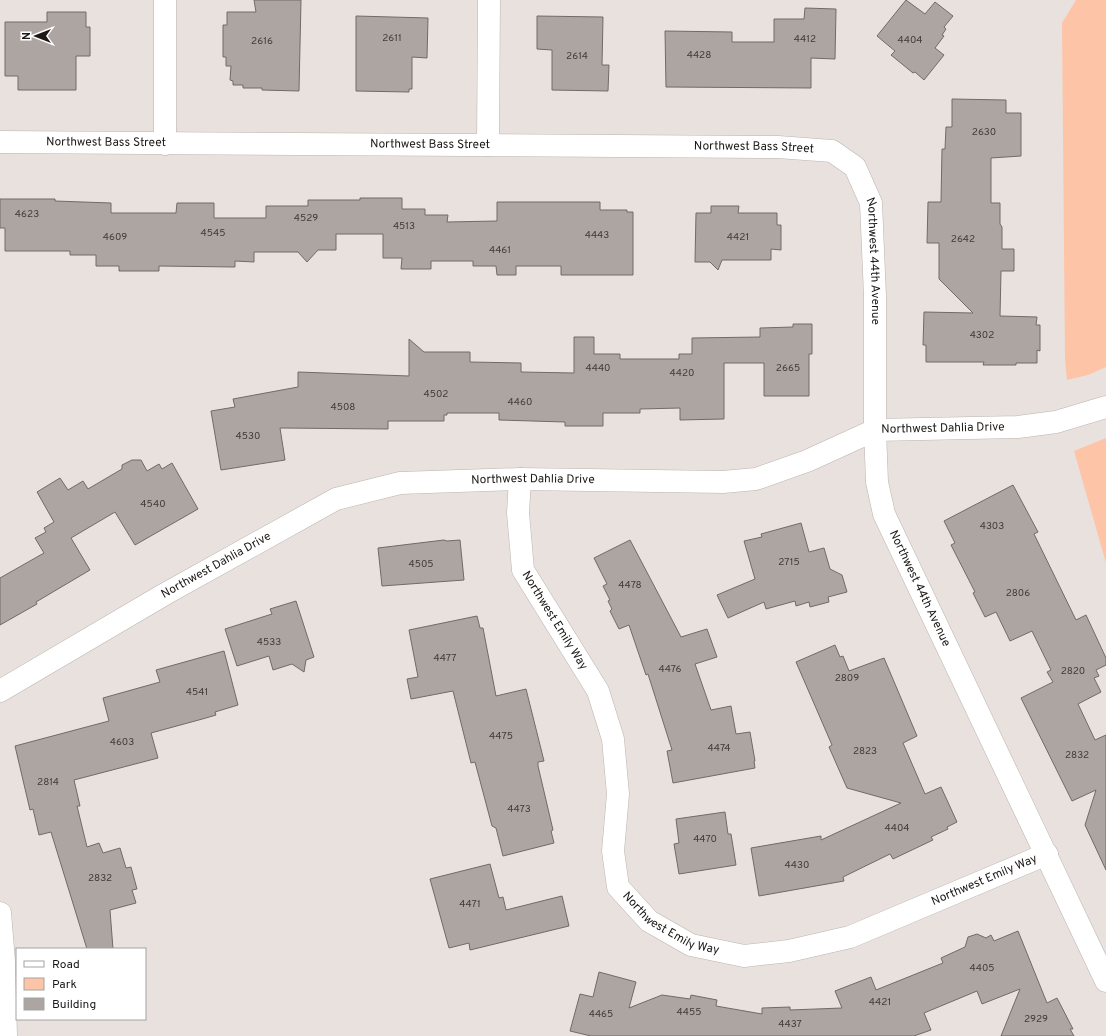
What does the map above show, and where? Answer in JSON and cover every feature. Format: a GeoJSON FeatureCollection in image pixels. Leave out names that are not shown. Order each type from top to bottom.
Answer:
{"type":"FeatureCollection","features":[{"type":"Feature","properties":{"kind":"street"},"geometry":{"type":"LineString","coordinates":[[165,0],[165,144]]}},
{"type":"Feature","properties":{"kind":"street"},"geometry":{"type":"LineString","coordinates":[[488,145],[489,0]]}},
{"type":"Feature","properties":{"kind":"street","name":"Northwest Bass Street"},"geometry":{"type":"LineString","coordinates":[[0,142],[778,147],[832,151],[855,167]]}},
{"type":"Feature","properties":{"kind":"street","name":"Northwest 44th Avenue"},"geometry":{"type":"LineString","coordinates":[[855,167],[871,203],[875,296],[875,430],[878,482],[884,514],[1106,981]]}},
{"type":"Feature","properties":{"kind":"street","name":"Northwest Dahlia Drive"},"geometry":{"type":"LineString","coordinates":[[0,690],[165,594],[336,499],[400,483],[520,479],[723,482],[756,479],[807,461],[875,430],[1018,426],[1056,422],[1106,407]]}},
{"type":"Feature","properties":{"kind":"street","name":"Northwest Emily Way"},"geometry":{"type":"LineString","coordinates":[[520,479],[518,513],[522,570],[598,691],[613,739],[618,794],[613,851],[618,887],[649,920],[691,946],[744,956],[789,951],[850,937],[1046,854]]}},
{"type":"Feature","properties":{"kind":"street"},"geometry":{"type":"LineString","coordinates":[[0,913],[4,961],[6,1036]]}},
{"type":"Feature","properties":{"kind":"green space"},"geometry":{"type":"Polygon","coordinates":[[[1076,0],[1106,0],[1106,367],[1088,375],[1067,380],[1065,360],[1062,23],[1076,0]]]}},
{"type":"Feature","properties":{"kind":"green space"},"geometry":{"type":"Polygon","coordinates":[[[1106,438],[1106,563],[1074,451],[1106,438]]]}},
{"type":"Feature","properties":{"kind":"building"},"geometry":{"type":"Polygon","coordinates":[[[254,0],[301,0],[299,91],[243,88],[243,85],[233,85],[233,81],[230,80],[231,66],[226,66],[226,57],[223,57],[223,25],[227,25],[227,12],[256,12],[254,0]]]}},
{"type":"Feature","properties":{"kind":"building"},"geometry":{"type":"Polygon","coordinates":[[[906,0],[925,14],[935,2],[953,16],[944,27],[946,29],[942,35],[944,36],[935,48],[944,55],[924,80],[891,55],[895,51],[877,36],[906,0]]]}},
{"type":"Feature","properties":{"kind":"building"},"geometry":{"type":"Polygon","coordinates":[[[805,8],[836,9],[835,59],[811,58],[811,88],[666,87],[665,31],[732,32],[732,42],[774,42],[774,19],[804,19],[805,8]]]}},
{"type":"Feature","properties":{"kind":"building"},"geometry":{"type":"Polygon","coordinates":[[[47,12],[86,12],[86,27],[90,27],[90,56],[76,56],[76,90],[18,90],[18,76],[5,76],[5,22],[47,22],[47,12]]]}},
{"type":"Feature","properties":{"kind":"building"},"geometry":{"type":"Polygon","coordinates":[[[356,16],[428,18],[427,58],[412,57],[412,89],[409,89],[409,92],[356,91],[356,16]]]}},
{"type":"Feature","properties":{"kind":"building"},"geometry":{"type":"Polygon","coordinates":[[[537,16],[603,17],[602,65],[609,65],[608,91],[552,90],[552,50],[537,49],[537,16]]]}},
{"type":"Feature","properties":{"kind":"building"},"geometry":{"type":"Polygon","coordinates":[[[952,99],[1006,100],[1006,113],[1021,113],[1021,156],[991,158],[991,203],[1000,203],[1002,249],[1014,249],[1014,271],[1001,271],[1000,316],[1037,317],[1036,325],[1040,325],[1040,351],[1037,350],[1037,363],[1016,363],[1016,365],[983,365],[984,362],[926,362],[926,345],[923,345],[924,312],[973,313],[939,279],[939,243],[927,243],[928,202],[941,202],[942,149],[945,149],[946,127],[952,127],[952,99]]]}},
{"type":"Feature","properties":{"kind":"building"},"geometry":{"type":"Polygon","coordinates":[[[360,198],[402,198],[402,209],[425,209],[425,215],[448,215],[447,222],[497,221],[497,202],[600,202],[600,210],[627,210],[627,212],[633,212],[633,275],[561,275],[561,266],[516,266],[516,275],[497,275],[496,266],[473,266],[473,261],[431,261],[431,269],[401,269],[402,258],[383,258],[383,234],[336,234],[336,250],[318,250],[307,262],[298,252],[254,252],[254,262],[235,261],[235,267],[159,266],[159,271],[119,271],[119,266],[96,266],[96,255],[70,255],[70,251],[5,251],[5,228],[0,228],[0,199],[55,199],[55,201],[111,203],[111,213],[176,213],[177,203],[214,203],[214,218],[266,218],[266,206],[308,206],[308,200],[360,200],[360,198]]]}},
{"type":"Feature","properties":{"kind":"building"},"geometry":{"type":"Polygon","coordinates":[[[711,206],[739,206],[738,213],[777,213],[777,225],[781,225],[781,250],[771,249],[771,260],[722,260],[718,270],[710,262],[695,262],[696,213],[711,213],[711,206]]]}},
{"type":"Feature","properties":{"kind":"building"},"geometry":{"type":"Polygon","coordinates":[[[793,324],[812,324],[812,354],[809,354],[809,396],[764,396],[764,363],[724,363],[724,419],[680,420],[680,408],[640,409],[640,413],[603,413],[603,426],[565,426],[565,422],[499,420],[499,413],[447,413],[447,415],[444,415],[444,421],[388,421],[388,429],[280,428],[285,460],[221,470],[211,411],[235,407],[233,399],[298,387],[298,372],[409,376],[409,339],[424,352],[470,352],[470,362],[521,363],[521,372],[574,373],[574,337],[594,337],[594,354],[620,354],[620,359],[679,359],[679,354],[692,354],[692,338],[760,337],[760,328],[793,327],[793,324]]]}},
{"type":"Feature","properties":{"kind":"building"},"geometry":{"type":"Polygon","coordinates":[[[132,460],[141,460],[147,471],[159,464],[162,469],[172,463],[198,509],[135,545],[115,512],[71,538],[90,570],[36,602],[37,604],[0,625],[0,578],[44,553],[35,538],[46,532],[44,528],[54,522],[37,492],[60,478],[68,490],[83,481],[88,489],[122,469],[122,465],[132,460]]]}},
{"type":"Feature","properties":{"kind":"building"},"geometry":{"type":"Polygon","coordinates":[[[1013,485],[1038,532],[1034,534],[1076,620],[1086,615],[1106,658],[1106,665],[1096,670],[1099,676],[1094,678],[1101,692],[1078,704],[1095,740],[1106,735],[1106,870],[1085,825],[1096,790],[1072,801],[1021,698],[1053,682],[1047,672],[1051,670],[1032,631],[1010,641],[996,612],[985,617],[973,593],[975,592],[951,545],[955,543],[944,521],[1013,485]]]}},
{"type":"Feature","properties":{"kind":"building"},"geometry":{"type":"Polygon","coordinates":[[[801,523],[809,552],[824,548],[830,569],[842,575],[847,592],[828,597],[829,602],[810,607],[809,602],[796,606],[795,601],[766,609],[764,602],[728,618],[717,595],[755,579],[744,541],[762,537],[761,534],[801,523]]]}},
{"type":"Feature","properties":{"kind":"building"},"geometry":{"type":"Polygon","coordinates":[[[444,540],[460,540],[464,580],[382,586],[378,548],[444,540]]]}},
{"type":"Feature","properties":{"kind":"building"},"geometry":{"type":"Polygon","coordinates":[[[630,540],[681,637],[707,629],[717,657],[695,664],[711,710],[731,706],[736,734],[750,732],[755,768],[673,783],[667,751],[672,750],[648,674],[646,675],[629,625],[619,629],[610,611],[612,609],[608,601],[610,600],[603,586],[607,584],[594,558],[630,540]]]}},
{"type":"Feature","properties":{"kind":"building"},"geometry":{"type":"Polygon","coordinates":[[[296,601],[314,657],[306,660],[304,672],[292,664],[273,670],[269,656],[237,666],[225,629],[272,614],[270,609],[296,601]]]}},
{"type":"Feature","properties":{"kind":"building"},"geometry":{"type":"Polygon","coordinates":[[[477,616],[480,628],[483,628],[496,696],[526,689],[544,761],[538,762],[538,766],[553,830],[551,831],[554,843],[503,856],[496,828],[492,826],[475,762],[471,763],[453,691],[411,699],[407,679],[418,677],[409,630],[477,616]]]}},
{"type":"Feature","properties":{"kind":"building"},"geometry":{"type":"Polygon","coordinates":[[[835,645],[840,657],[843,656],[849,671],[884,658],[917,736],[903,743],[925,794],[941,787],[957,822],[947,827],[948,829],[931,837],[933,840],[893,859],[890,854],[843,877],[844,881],[759,896],[751,848],[821,836],[821,840],[901,803],[847,788],[829,747],[832,745],[796,662],[835,645]]]}},
{"type":"Feature","properties":{"kind":"building"},"geometry":{"type":"Polygon","coordinates":[[[224,651],[238,705],[215,712],[216,715],[151,733],[158,758],[74,780],[80,806],[77,806],[87,847],[99,843],[103,853],[120,848],[126,868],[131,867],[137,889],[132,890],[136,903],[110,910],[113,948],[87,948],[51,832],[39,835],[33,809],[30,810],[15,746],[109,721],[103,698],[160,682],[156,670],[224,651]]]}},
{"type":"Feature","properties":{"kind":"building"},"geometry":{"type":"Polygon","coordinates":[[[725,812],[728,834],[731,834],[736,865],[679,874],[674,844],[679,843],[676,819],[725,812]]]}},
{"type":"Feature","properties":{"kind":"building"},"geometry":{"type":"Polygon","coordinates":[[[490,864],[499,898],[503,897],[506,910],[562,896],[569,926],[470,950],[469,943],[449,948],[430,879],[490,864]]]}},
{"type":"Feature","properties":{"kind":"building"},"geometry":{"type":"Polygon","coordinates":[[[1018,931],[1047,1003],[1057,998],[1073,1029],[1070,1029],[1074,1036],[1001,1036],[1020,989],[982,1004],[977,991],[924,1013],[931,1030],[914,1036],[591,1036],[570,1031],[580,994],[593,997],[599,972],[636,982],[629,1008],[662,995],[690,999],[691,995],[717,1000],[716,1006],[762,1014],[762,1008],[790,1007],[790,1010],[842,1008],[835,991],[871,977],[876,990],[943,963],[941,958],[965,947],[968,937],[977,934],[986,938],[991,935],[994,941],[1018,931]]]}}]}
